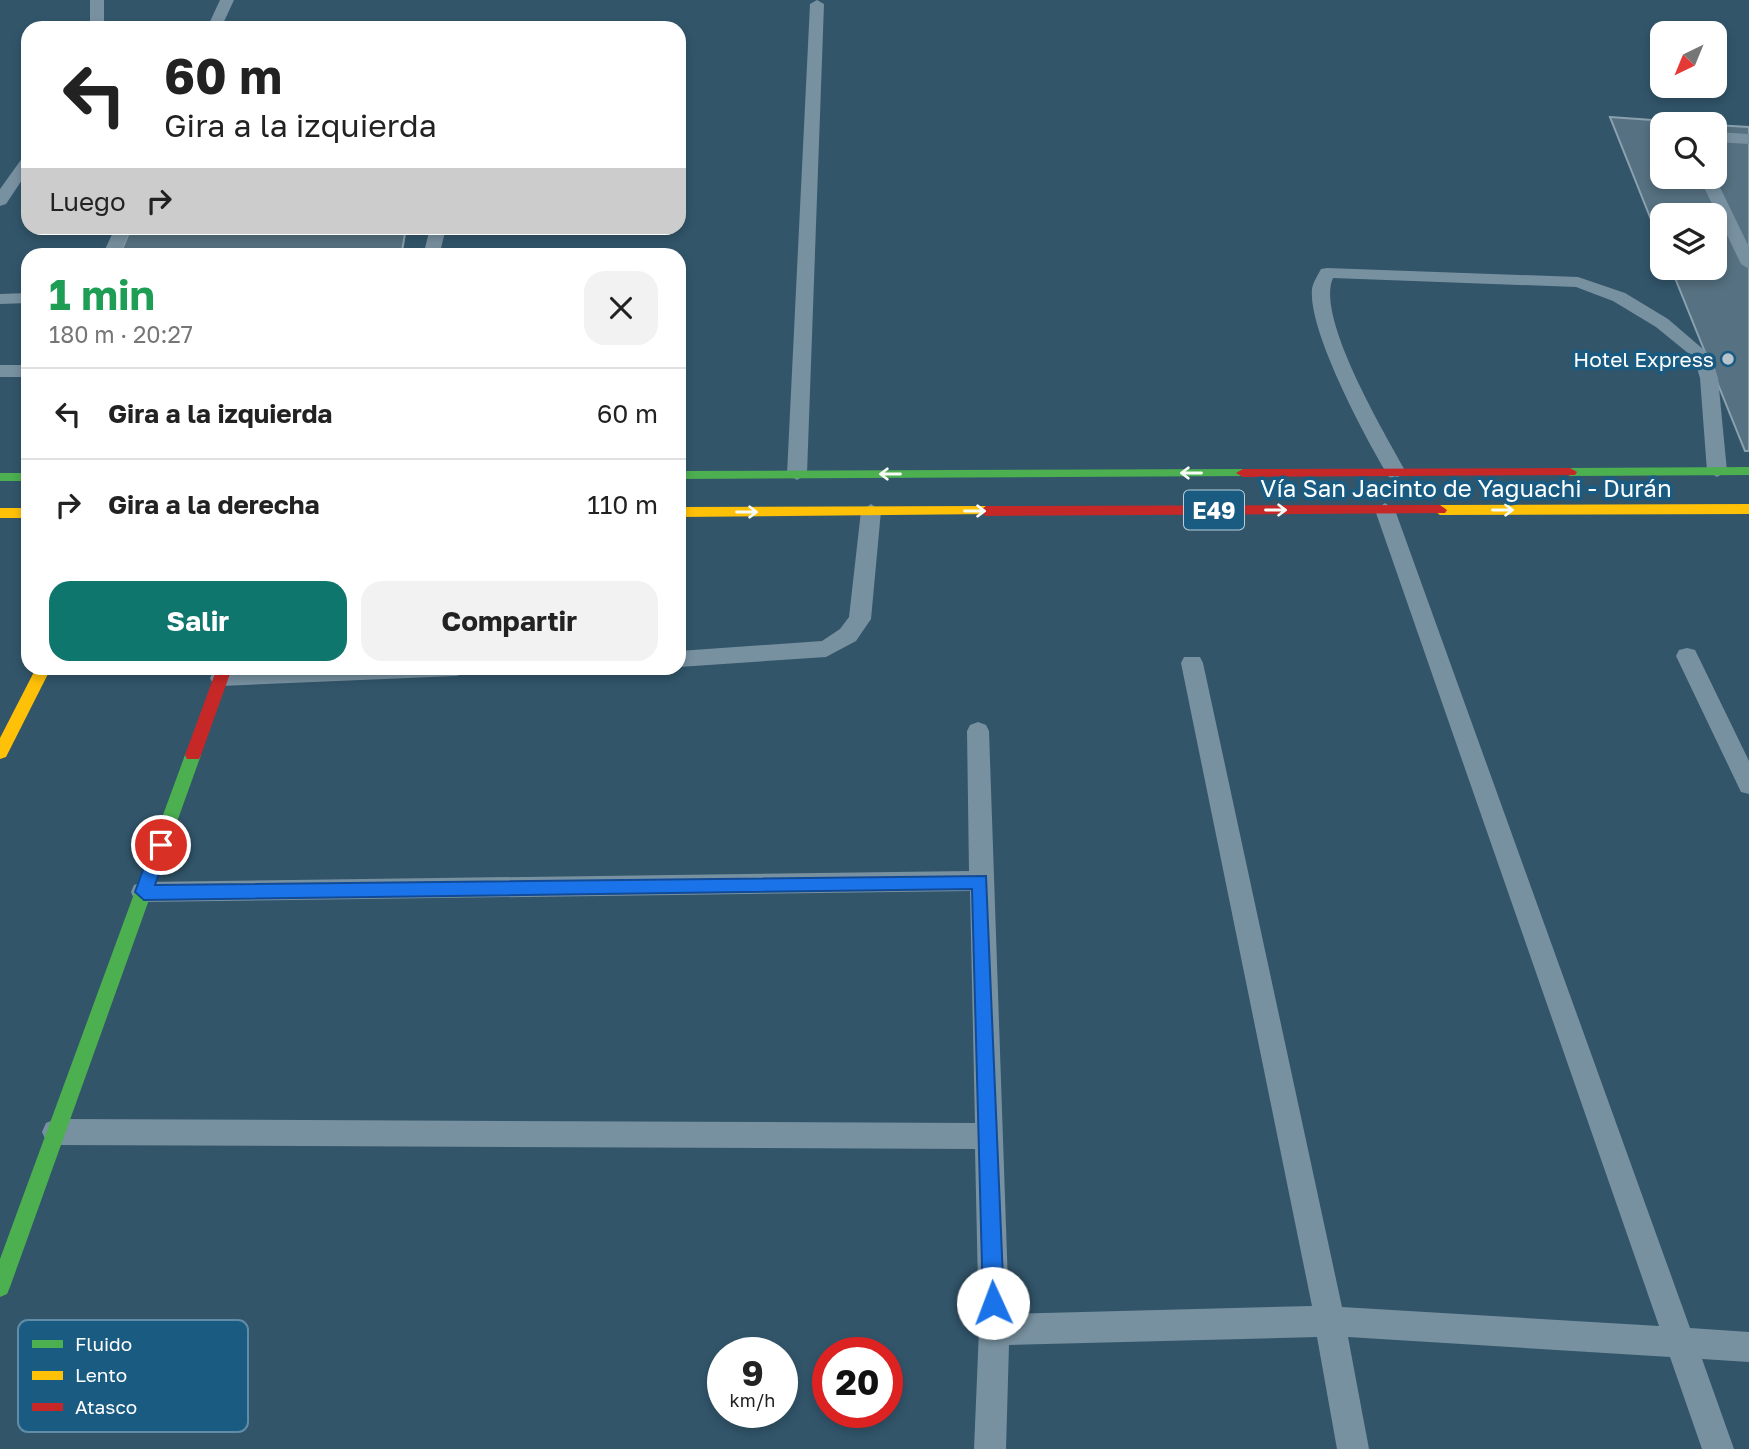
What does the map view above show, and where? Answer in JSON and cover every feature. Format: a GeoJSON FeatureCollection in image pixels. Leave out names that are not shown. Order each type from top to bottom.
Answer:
{"type":"FeatureCollection","features":[{"type":"Feature","properties":{"kind":"main road","name":"Vía San Jacinto de Yaguachi - Durán"},"geometry":{"type":"LineString","coordinates":[[686,475],[1749,471]]}},
{"type":"Feature","properties":{"kind":"main road"},"geometry":{"type":"LineString","coordinates":[[0,477],[21,477]]}},
{"type":"Feature","properties":{"kind":"main road","name":"Vía San Jacinto de Yaguachi - Durán"},"geometry":{"type":"LineString","coordinates":[[686,512],[1749,509]]}},
{"type":"Feature","properties":{"kind":"main road"},"geometry":{"type":"LineString","coordinates":[[0,513],[21,513]]}},
{"type":"Feature","properties":{"kind":"main road"},"geometry":{"type":"LineString","coordinates":[[0,753],[40,675]]}},
{"type":"Feature","properties":{"kind":"main road"},"geometry":{"type":"LineString","coordinates":[[0,1287],[222,675]]}},
{"type":"Feature","properties":{"kind":"lane"},"geometry":{"type":"LineString","coordinates":[[97,0],[97,21]]}},
{"type":"Feature","properties":{"kind":"lane"},"geometry":{"type":"LineString","coordinates":[[217,21],[227,0]]}},
{"type":"Feature","properties":{"kind":"lane"},"geometry":{"type":"LineString","coordinates":[[797,474],[817,4]]}},
{"type":"Feature","properties":{"kind":"lane"},"geometry":{"type":"LineString","coordinates":[[1727,138],[1749,139]]}},
{"type":"Feature","properties":{"kind":"lane"},"geometry":{"type":"LineString","coordinates":[[0,201],[14,181]]}},
{"type":"Feature","properties":{"kind":"lane"},"geometry":{"type":"LineString","coordinates":[[1713,189],[1749,264]]}},
{"type":"Feature","properties":{"kind":"lane"},"geometry":{"type":"LineString","coordinates":[[1396,472],[1334,347],[1321,312],[1320,282],[1326,273],[1578,282],[1619,297],[1662,323],[1702,356],[1709,378],[1717,471]]}},
{"type":"Feature","properties":{"kind":"lane"},"geometry":{"type":"LineString","coordinates":[[0,299],[21,298]]}},
{"type":"Feature","properties":{"kind":"lane"},"geometry":{"type":"LineString","coordinates":[[0,371],[21,371]]}},
{"type":"Feature","properties":{"kind":"lane"},"geometry":{"type":"LineString","coordinates":[[1385,510],[1683,1344],[1718,1449]]}},
{"type":"Feature","properties":{"kind":"lane"},"geometry":{"type":"LineString","coordinates":[[686,659],[826,649],[848,635],[860,619],[871,511]]}},
{"type":"Feature","properties":{"kind":"lane"},"geometry":{"type":"LineString","coordinates":[[1687,656],[1749,785]]}},
{"type":"Feature","properties":{"kind":"lane"},"geometry":{"type":"LineString","coordinates":[[1192,663],[1330,1321],[1353,1449]]}},
{"type":"Feature","properties":{"kind":"lane"},"geometry":{"type":"LineString","coordinates":[[978,731],[994,1330],[989,1449]]}},
{"type":"Feature","properties":{"kind":"lane"},"geometry":{"type":"LineString","coordinates":[[144,892],[980,881]]}},
{"type":"Feature","properties":{"kind":"lane"},"geometry":{"type":"LineString","coordinates":[[56,1132],[987,1136]]}},
{"type":"Feature","properties":{"kind":"lane"},"geometry":{"type":"LineString","coordinates":[[994,1330],[1330,1321],[1749,1347]]}},
{"type":"Feature","properties":{"kind":"building","name":"Hotel Express"},"geometry":{"type":"Polygon","coordinates":[[[1610,117],[1650,120],[1650,189],[1727,189],[1727,126],[1749,127],[1749,451],[1745,451],[1676,280],[1727,280],[1727,203],[1650,203],[1650,217],[1610,117]]]}},
{"type":"Feature","properties":{"kind":"building"},"geometry":{"type":"Polygon","coordinates":[[[128,235],[405,235],[403,248],[122,248],[128,235]]]}},
{"type":"Feature","properties":{"kind":"traffic: fast"},"geometry":{"type":"LineString","coordinates":[[1570,472],[1749,471]]}},
{"type":"Feature","properties":{"kind":"traffic: fast"},"geometry":{"type":"LineString","coordinates":[[686,475],[1243,473]]}},
{"type":"Feature","properties":{"kind":"traffic: fast"},"geometry":{"type":"LineString","coordinates":[[0,477],[21,477]]}},
{"type":"Feature","properties":{"kind":"traffic: fast"},"geometry":{"type":"LineString","coordinates":[[0,1287],[193,755]]}},
{"type":"Feature","properties":{"kind":"traffic: slow"},"geometry":{"type":"LineString","coordinates":[[1440,510],[1749,509]]}},
{"type":"Feature","properties":{"kind":"traffic: slow"},"geometry":{"type":"LineString","coordinates":[[686,512],[986,511]]}},
{"type":"Feature","properties":{"kind":"traffic: slow"},"geometry":{"type":"LineString","coordinates":[[0,513],[21,513]]}},
{"type":"Feature","properties":{"kind":"traffic: slow"},"geometry":{"type":"LineString","coordinates":[[0,753],[40,675]]}},
{"type":"Feature","properties":{"kind":"traffic: jam"},"geometry":{"type":"LineString","coordinates":[[1243,473],[1570,472]]}},
{"type":"Feature","properties":{"kind":"traffic: jam"},"geometry":{"type":"LineString","coordinates":[[986,511],[1440,510]]}},
{"type":"Feature","properties":{"kind":"traffic: jam"},"geometry":{"type":"LineString","coordinates":[[193,755],[222,675]]}},
{"type":"Feature","properties":{"kind":"place","name":"Hotel Express"},"geometry":{"type":"Point","coordinates":[1728,359]}},
{"type":"Feature","properties":{"kind":"route"},"geometry":{"type":"LineString","coordinates":[[161,845],[144,892],[980,881],[993,1303]]}}]}
